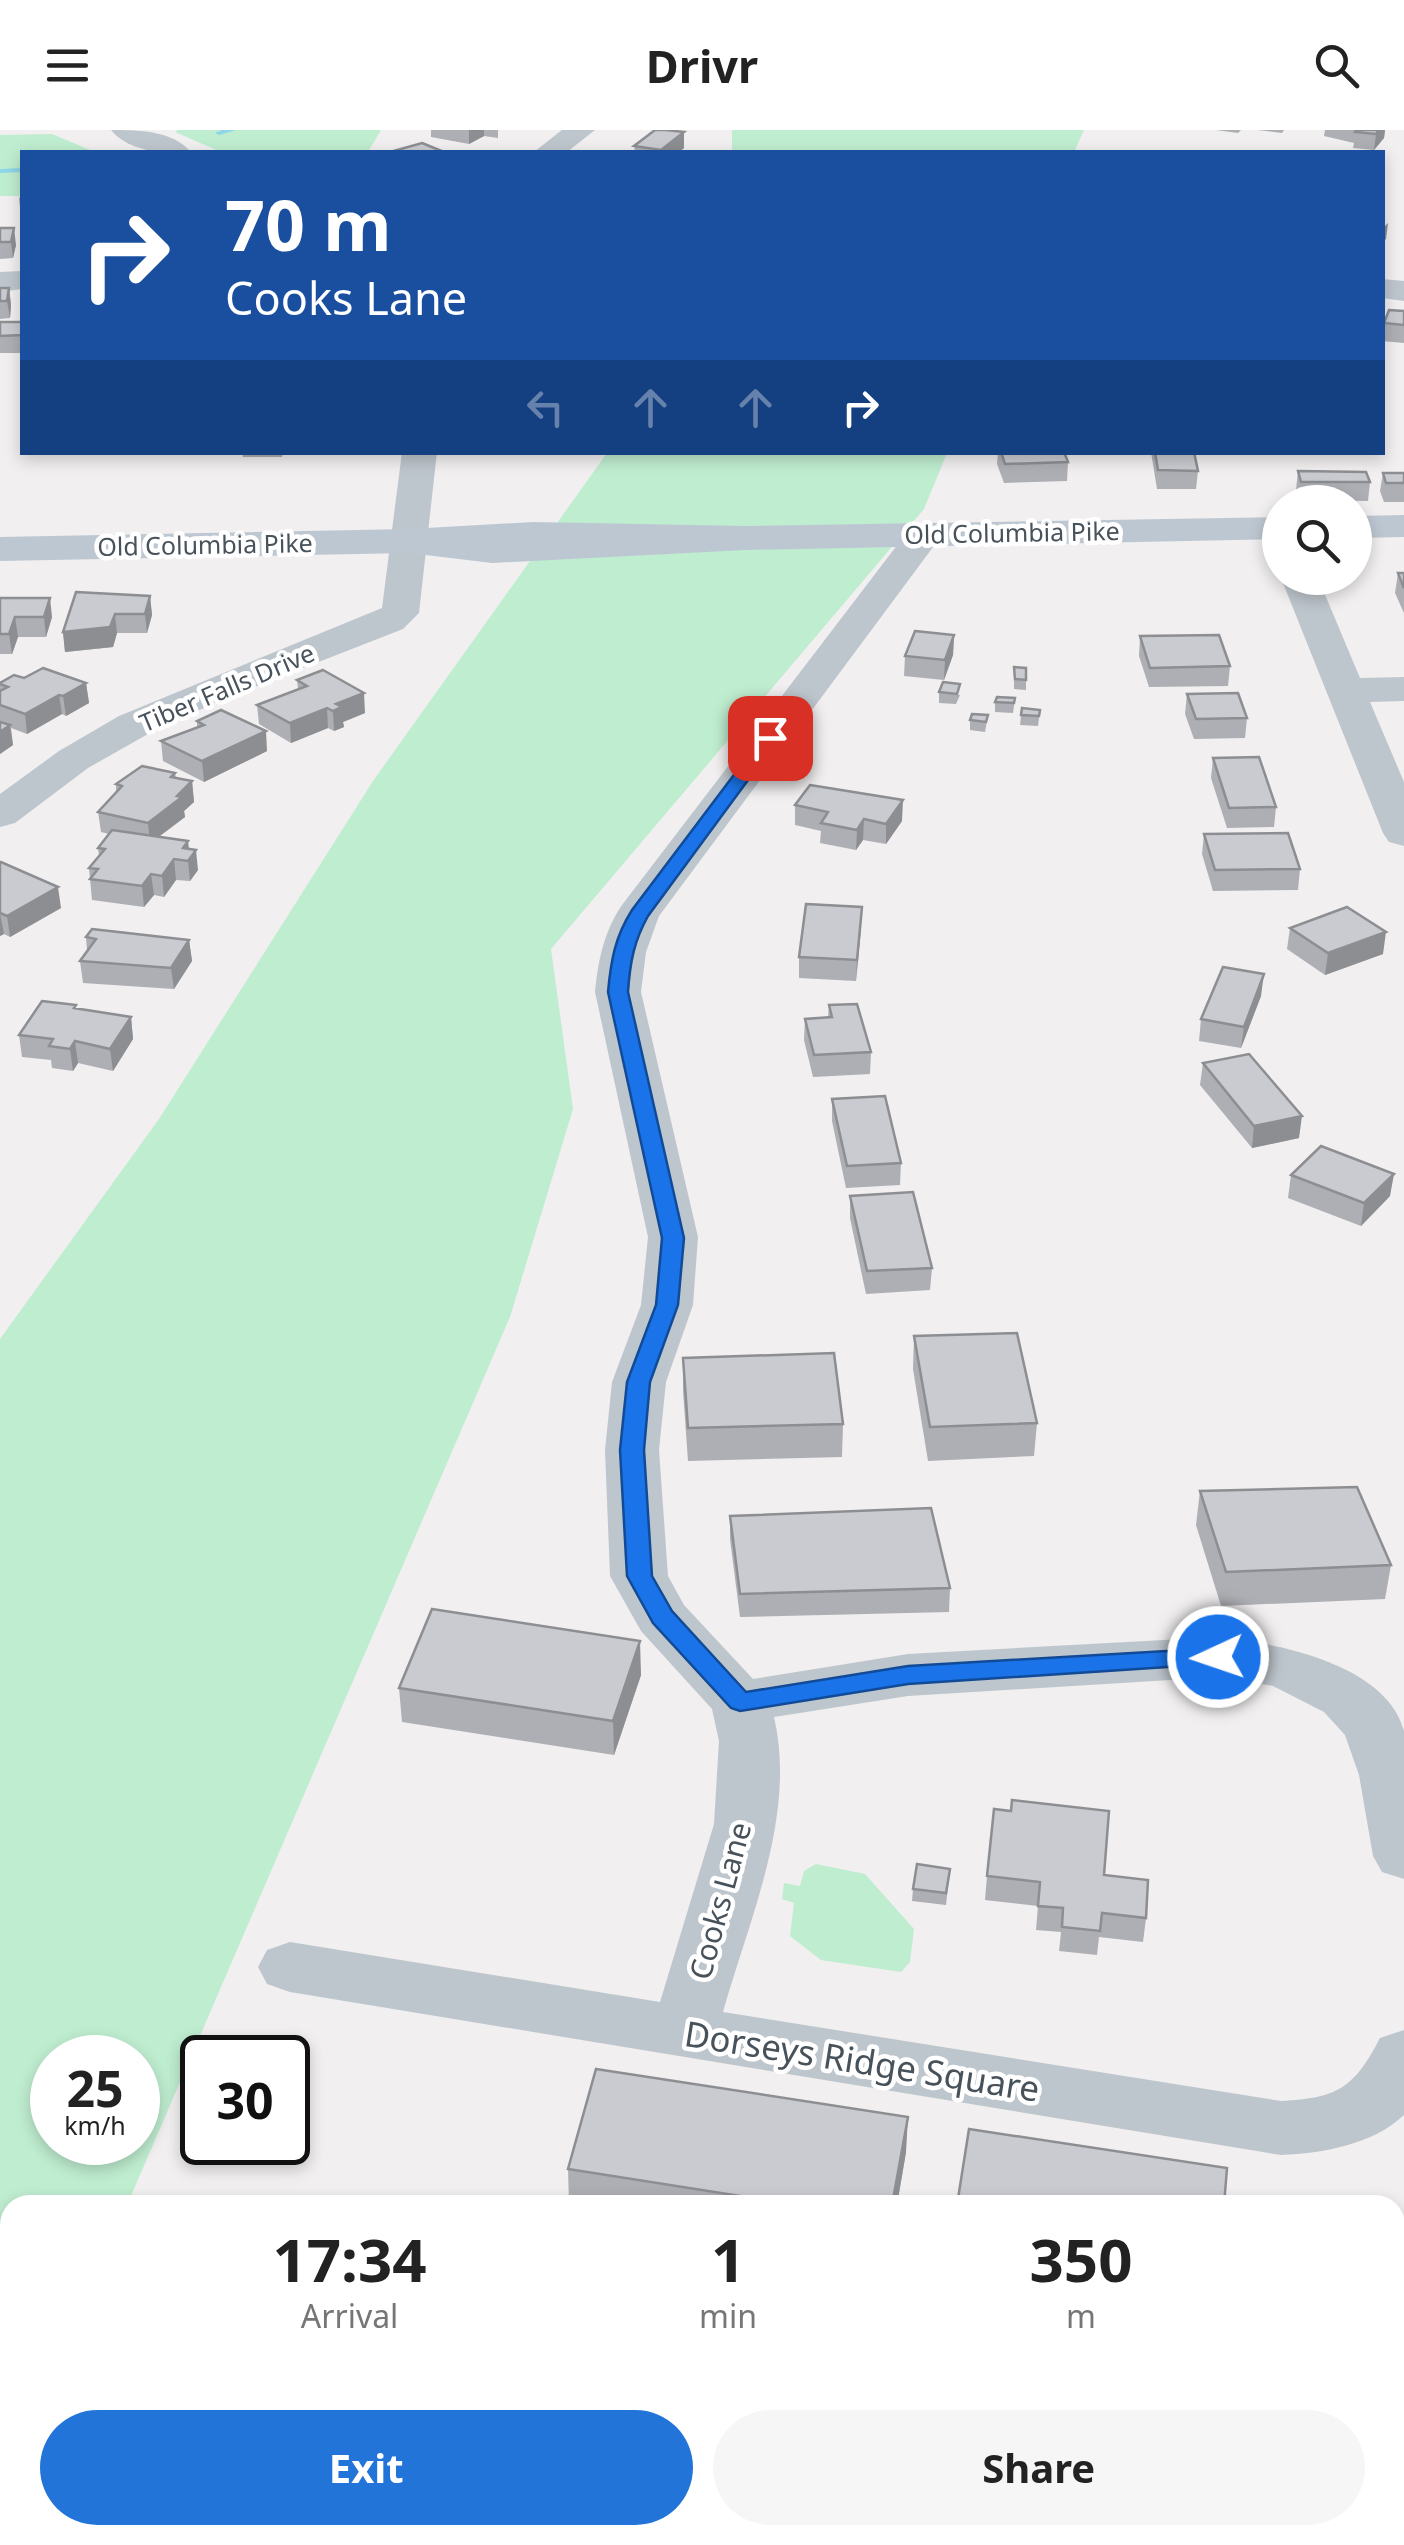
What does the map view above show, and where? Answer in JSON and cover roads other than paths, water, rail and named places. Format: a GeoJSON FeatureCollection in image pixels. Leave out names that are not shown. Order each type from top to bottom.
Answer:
{"type":"FeatureCollection","features":[{"type":"Feature","properties":{"kind":"street"},"geometry":{"type":"LineString","coordinates":[[126,130],[171,150]]}},
{"type":"Feature","properties":{"kind":"street"},"geometry":{"type":"LineString","coordinates":[[551,150],[582,130]]}},
{"type":"Feature","properties":{"kind":"street","name":"Tiber Falls Drive"},"geometry":{"type":"LineString","coordinates":[[0,814],[64,765],[150,718],[390,621],[400,613],[420,455]]}},
{"type":"Feature","properties":{"kind":"street"},"geometry":{"type":"LineString","coordinates":[[1372,527],[1404,526]]}},
{"type":"Feature","properties":{"kind":"street","name":"Old Columbia Pike"},"geometry":{"type":"LineString","coordinates":[[0,549],[410,541],[534,534],[744,538],[1262,530]]}},
{"type":"Feature","properties":{"kind":"street"},"geometry":{"type":"LineString","coordinates":[[924,535],[638,914],[624,941],[618,992],[673,1238],[667,1305],[639,1382],[637,1399],[632,1450],[639,1576],[662,1617],[740,1702],[908,1675],[1218,1657],[1252,1660],[1321,1684],[1350,1702],[1373,1728],[1396,1799],[1404,1856]]}},
{"type":"Feature","properties":{"kind":"street"},"geometry":{"type":"LineString","coordinates":[[1307,595],[1404,833]]}},
{"type":"Feature","properties":{"kind":"street"},"geometry":{"type":"LineString","coordinates":[[1348,690],[1404,689]]}},
{"type":"Feature","properties":{"kind":"street","name":"Cooks Lane"},"geometry":{"type":"LineString","coordinates":[[684,2033],[745,1824],[749,1740],[740,1702]]}},
{"type":"Feature","properties":{"kind":"street","name":"Dorseys Ridge Square"},"geometry":{"type":"LineString","coordinates":[[290,1968],[1281,2128],[1324,2127],[1357,2116],[1380,2098],[1399,2074],[1404,2056]]}},
{"type":"Feature","properties":{"kind":"waterway"},"geometry":{"type":"LineString","coordinates":[[219,133],[232,130]]}},
{"type":"Feature","properties":{"kind":"waterway"},"geometry":{"type":"LineString","coordinates":[[0,171],[20,170]]}}]}
